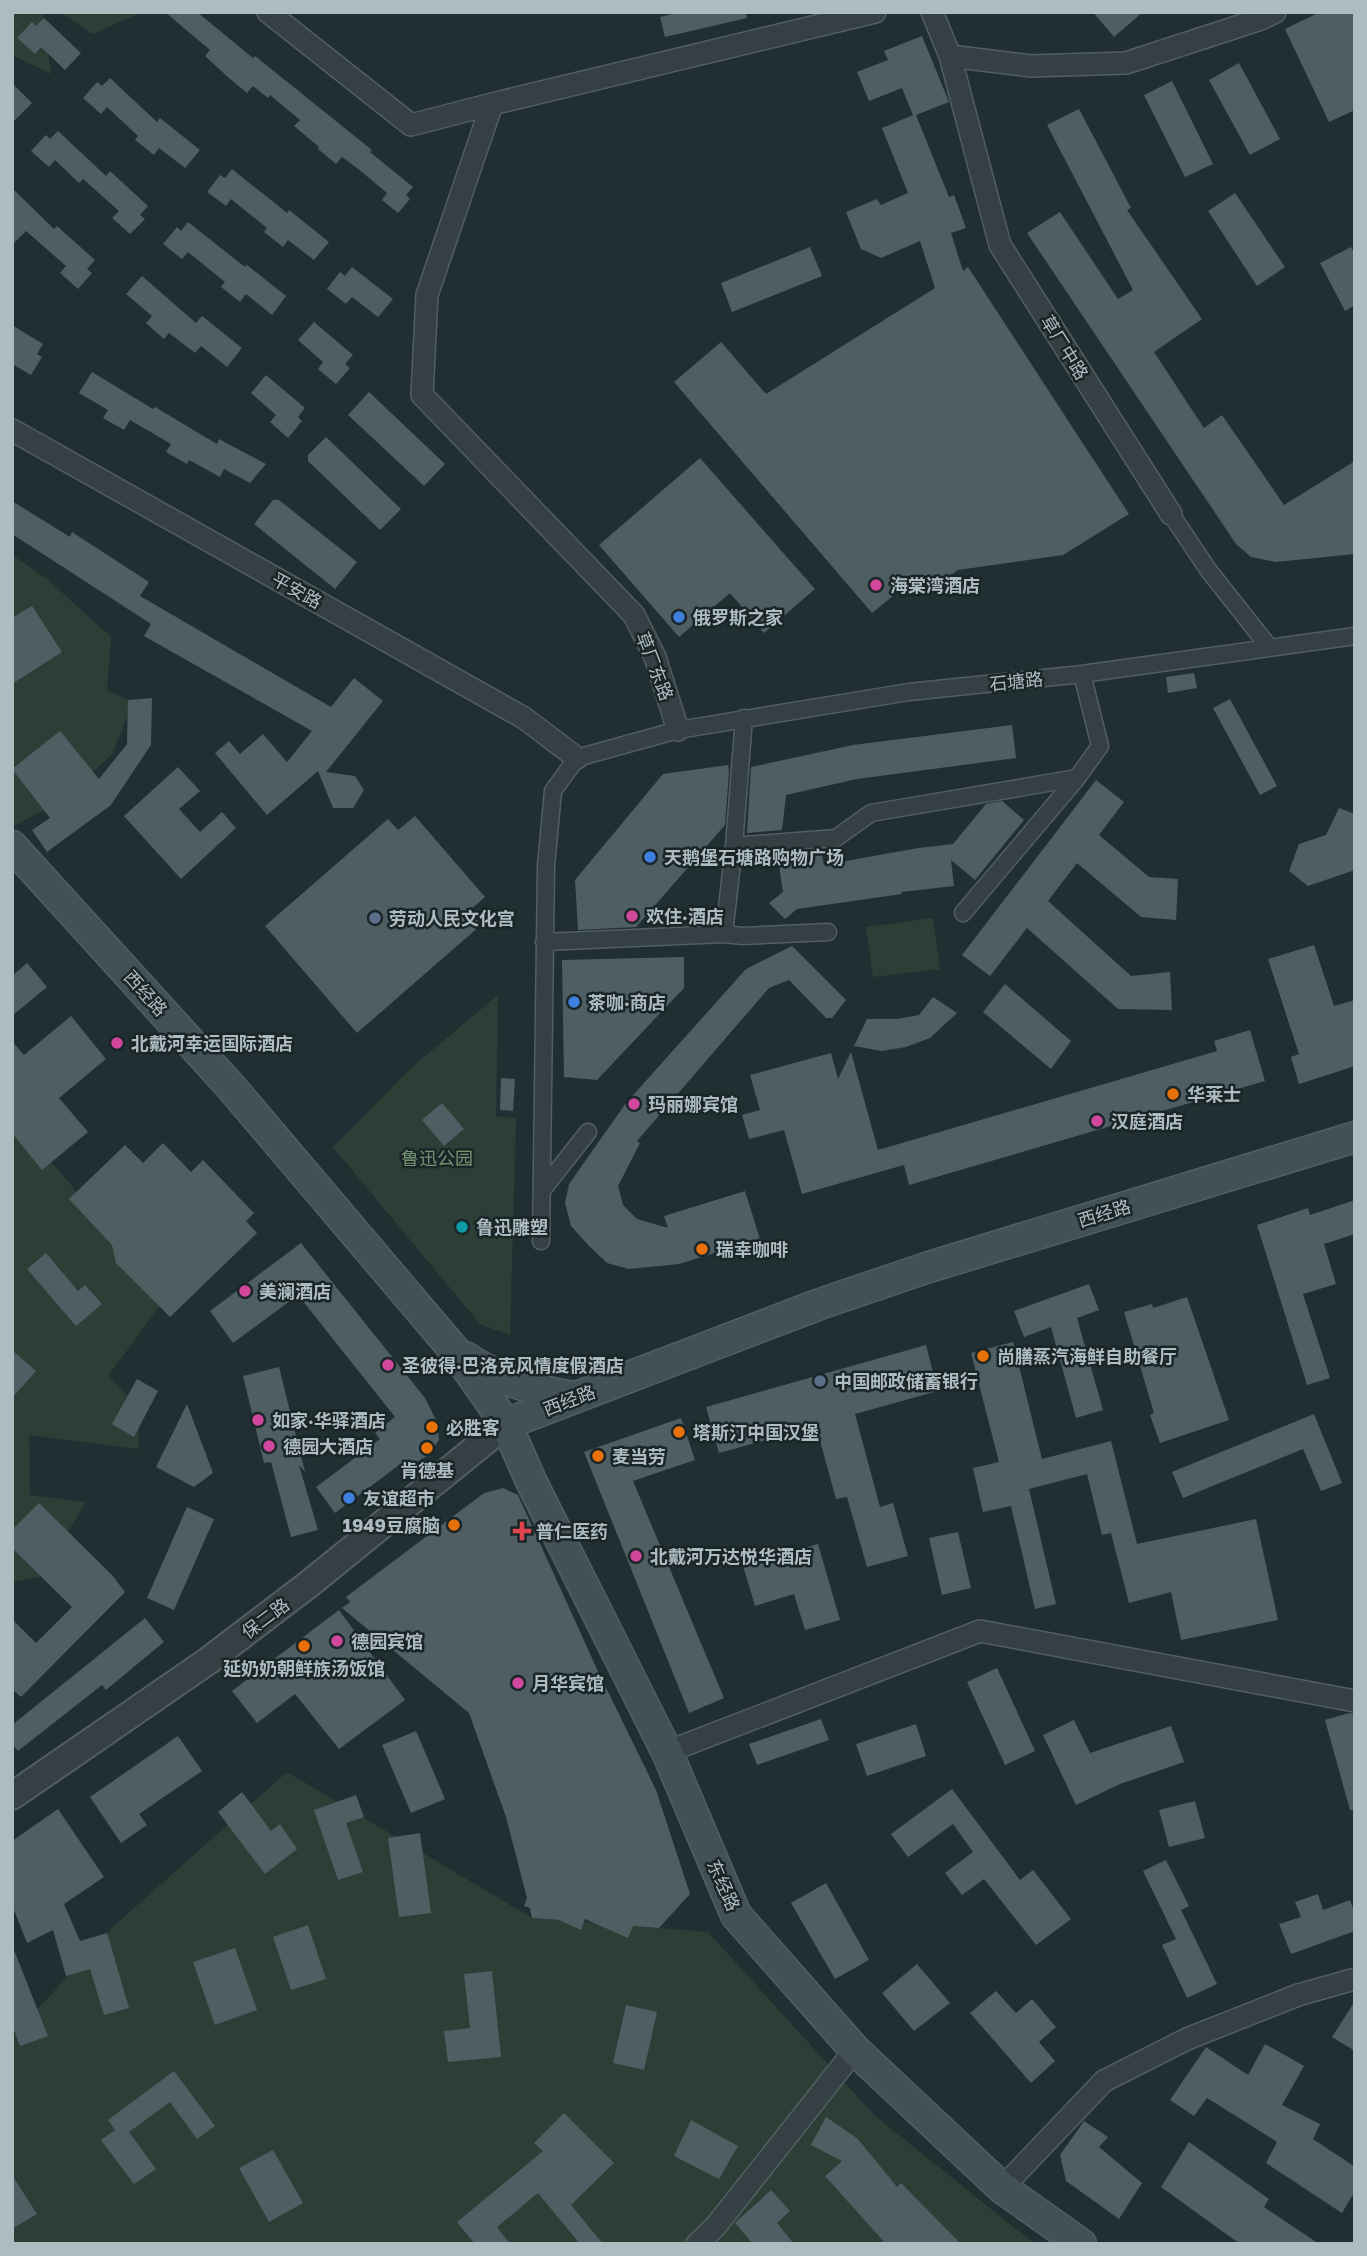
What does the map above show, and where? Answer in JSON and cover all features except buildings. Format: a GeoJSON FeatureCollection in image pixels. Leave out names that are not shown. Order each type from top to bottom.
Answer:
{"type":"FeatureCollection","features":[{"type":"Feature","properties":{"kind":"main road","name":"西经路"},"geometry":{"type":"LineString","coordinates":[[12,846],[231,1087],[455,1351],[506,1424],[820,1304],[929,1267],[1355,1137]]}},
{"type":"Feature","properties":{"kind":"main road"},"geometry":{"type":"LineString","coordinates":[[455,1351],[486,1371],[527,1387],[575,1398]]}},
{"type":"Feature","properties":{"kind":"main road","name":"东经路"},"geometry":{"type":"LineString","coordinates":[[506,1424],[531,1481],[667,1752],[736,1915],[855,2050],[1002,2188],[1081,2244]]}},
{"type":"Feature","properties":{"kind":"street"},"geometry":{"type":"LineString","coordinates":[[268,12],[411,125],[875,12]]}},
{"type":"Feature","properties":{"kind":"street","name":"草厂中路"},"geometry":{"type":"LineString","coordinates":[[932,12],[950,56],[1000,245],[1209,571],[1270,648]]}},
{"type":"Feature","properties":{"kind":"street"},"geometry":{"type":"LineString","coordinates":[[950,56],[1031,66],[1126,63],[1275,12]]}},
{"type":"Feature","properties":{"kind":"street","name":"草厂东路"},"geometry":{"type":"LineString","coordinates":[[492,104],[427,295],[422,395],[634,615],[655,657],[678,730]]}},
{"type":"Feature","properties":{"kind":"street","name":"平安路"},"geometry":{"type":"LineString","coordinates":[[12,430],[524,718],[577,758]]}},
{"type":"Feature","properties":{"kind":"street","name":"石塘路"},"geometry":{"type":"LineString","coordinates":[[678,730],[909,692],[1082,674],[1355,636]]}},
{"type":"Feature","properties":{"kind":"street"},"geometry":{"type":"LineString","coordinates":[[963,913],[1077,778],[1100,746],[1082,674]]}},
{"type":"Feature","properties":{"kind":"street"},"geometry":{"type":"LineString","coordinates":[[724,934],[744,718]]}},
{"type":"Feature","properties":{"kind":"street"},"geometry":{"type":"LineString","coordinates":[[541,1241],[545,866],[554,791],[577,758],[678,730]]}},
{"type":"Feature","properties":{"kind":"street"},"geometry":{"type":"LineString","coordinates":[[734,846],[836,838],[870,813],[1077,778]]}},
{"type":"Feature","properties":{"kind":"street"},"geometry":{"type":"LineString","coordinates":[[544,942],[828,932]]}},
{"type":"Feature","properties":{"kind":"street"},"geometry":{"type":"LineString","coordinates":[[543,1189],[588,1132]]}},
{"type":"Feature","properties":{"kind":"street","name":"保二路"},"geometry":{"type":"LineString","coordinates":[[12,1796],[218,1653],[309,1584],[506,1424]]}},
{"type":"Feature","properties":{"kind":"street"},"geometry":{"type":"LineString","coordinates":[[667,1752],[980,1631],[1355,1701]]}},
{"type":"Feature","properties":{"kind":"street"},"geometry":{"type":"LineString","coordinates":[[1002,2188],[1104,2081],[1187,2039],[1298,1996],[1355,1979]]}},
{"type":"Feature","properties":{"kind":"street"},"geometry":{"type":"LineString","coordinates":[[697,2244],[715,2227],[855,2050]]}},
{"type":"Feature","properties":{"kind":"green space"},"geometry":{"type":"Polygon","coordinates":[[[12,12],[42,12],[51,74],[12,55],[12,12]]]}},
{"type":"Feature","properties":{"kind":"green space"},"geometry":{"type":"Polygon","coordinates":[[[60,12],[142,12],[93,34],[60,12]]]}},
{"type":"Feature","properties":{"kind":"green space"},"geometry":{"type":"Polygon","coordinates":[[[12,555],[47,579],[111,637],[107,690],[133,702],[112,754],[63,800],[12,827],[12,555]]]}},
{"type":"Feature","properties":{"kind":"green space"},"geometry":{"type":"Polygon","coordinates":[[[933,918],[940,969],[873,977],[866,927],[933,918]]]}},
{"type":"Feature","properties":{"kind":"green space","name":"鲁迅公园"},"geometry":{"type":"Polygon","coordinates":[[[498,995],[496,1116],[516,1119],[510,1335],[480,1324],[333,1147],[411,1068],[498,995]]]}},
{"type":"Feature","properties":{"kind":"green space"},"geometry":{"type":"Polygon","coordinates":[[[12,1117],[112,1232],[163,1302],[108,1376],[140,1408],[138,1449],[29,1435],[30,1495],[86,1502],[40,1577],[12,1582],[12,1117]]]}},
{"type":"Feature","properties":{"kind":"green space"},"geometry":{"type":"Polygon","coordinates":[[[287,1772],[532,1918],[708,1932],[874,2115],[1035,2244],[12,2244],[12,2037],[114,1926],[287,1772]]]}},
{"type":"Feature","properties":{"kind":"place","name":"海棠湾酒店"},"geometry":{"type":"Point","coordinates":[876,585]}},
{"type":"Feature","properties":{"kind":"place","name":"俄罗斯之家"},"geometry":{"type":"Point","coordinates":[679,617]}},
{"type":"Feature","properties":{"kind":"place","name":"天鹅堡石塘路购物广场"},"geometry":{"type":"Point","coordinates":[650,857]}},
{"type":"Feature","properties":{"kind":"place","name":"欢住·酒店"},"geometry":{"type":"Point","coordinates":[632,916]}},
{"type":"Feature","properties":{"kind":"place","name":"劳动人民文化宫"},"geometry":{"type":"Point","coordinates":[375,918]}},
{"type":"Feature","properties":{"kind":"place","name":"茶咖·商店"},"geometry":{"type":"Point","coordinates":[574,1002]}},
{"type":"Feature","properties":{"kind":"place","name":"北戴河幸运国际酒店"},"geometry":{"type":"Point","coordinates":[117,1043]}},
{"type":"Feature","properties":{"kind":"place","name":"华莱士"},"geometry":{"type":"Point","coordinates":[1173,1094]}},
{"type":"Feature","properties":{"kind":"place","name":"玛丽娜宾馆"},"geometry":{"type":"Point","coordinates":[634,1104]}},
{"type":"Feature","properties":{"kind":"place","name":"汉庭酒店"},"geometry":{"type":"Point","coordinates":[1097,1121]}},
{"type":"Feature","properties":{"kind":"place","name":"鲁迅雕塑"},"geometry":{"type":"Point","coordinates":[462,1227]}},
{"type":"Feature","properties":{"kind":"place","name":"瑞幸咖啡"},"geometry":{"type":"Point","coordinates":[702,1249]}},
{"type":"Feature","properties":{"kind":"place","name":"美澜酒店"},"geometry":{"type":"Point","coordinates":[245,1291]}},
{"type":"Feature","properties":{"kind":"place","name":"尚膳蒸汽海鲜自助餐厅"},"geometry":{"type":"Point","coordinates":[983,1356]}},
{"type":"Feature","properties":{"kind":"place","name":"圣彼得·巴洛克风情度假酒店"},"geometry":{"type":"Point","coordinates":[388,1365]}},
{"type":"Feature","properties":{"kind":"place","name":"中国邮政储蓄银行"},"geometry":{"type":"Point","coordinates":[820,1381]}},
{"type":"Feature","properties":{"kind":"place","name":"如家·华驿酒店"},"geometry":{"type":"Point","coordinates":[258,1420]}},
{"type":"Feature","properties":{"kind":"place","name":"必胜客"},"geometry":{"type":"Point","coordinates":[432,1427]}},
{"type":"Feature","properties":{"kind":"place","name":"塔斯汀中国汉堡"},"geometry":{"type":"Point","coordinates":[679,1432]}},
{"type":"Feature","properties":{"kind":"place","name":"德园大酒店"},"geometry":{"type":"Point","coordinates":[269,1446]}},
{"type":"Feature","properties":{"kind":"place","name":"肯德基"},"geometry":{"type":"Point","coordinates":[427,1448]}},
{"type":"Feature","properties":{"kind":"place","name":"麦当劳"},"geometry":{"type":"Point","coordinates":[598,1456]}},
{"type":"Feature","properties":{"kind":"place","name":"友谊超市"},"geometry":{"type":"Point","coordinates":[349,1498]}},
{"type":"Feature","properties":{"kind":"place","name":"1949豆腐脑"},"geometry":{"type":"Point","coordinates":[454,1525]}},
{"type":"Feature","properties":{"kind":"place","name":"普仁医药"},"geometry":{"type":"Point","coordinates":[522,1531]}},
{"type":"Feature","properties":{"kind":"place","name":"北戴河万达悦华酒店"},"geometry":{"type":"Point","coordinates":[636,1556]}},
{"type":"Feature","properties":{"kind":"place","name":"德园宾馆"},"geometry":{"type":"Point","coordinates":[337,1641]}},
{"type":"Feature","properties":{"kind":"place","name":"延奶奶朝鲜族汤饭馆"},"geometry":{"type":"Point","coordinates":[304,1646]}},
{"type":"Feature","properties":{"kind":"place","name":"月华宾馆"},"geometry":{"type":"Point","coordinates":[518,1683]}}]}
